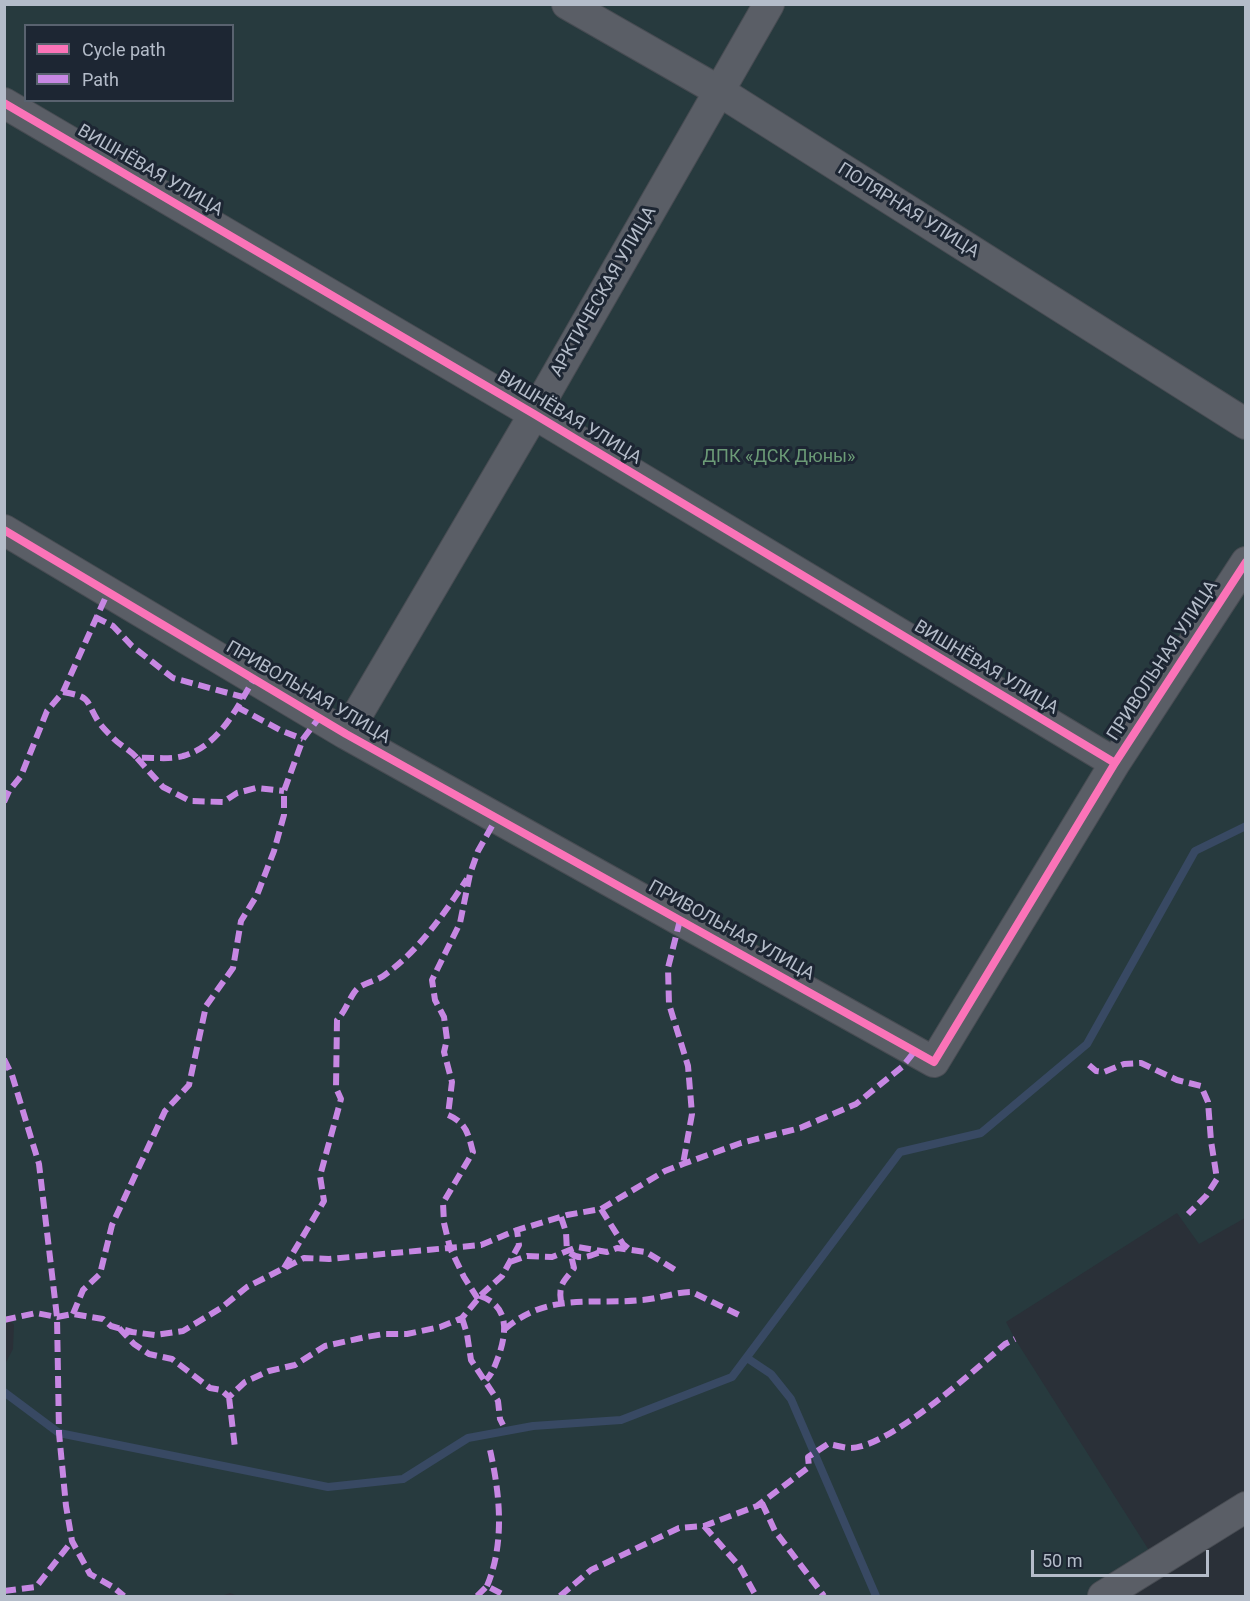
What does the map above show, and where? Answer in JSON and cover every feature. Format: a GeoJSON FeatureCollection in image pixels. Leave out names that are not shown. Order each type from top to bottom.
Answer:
{"type":"FeatureCollection","features":[{"type":"Feature","properties":{"kind":"street","name":"ПОЛЯРНАЯ УЛИЦА"},"geometry":{"type":"LineString","coordinates":[[567,4],[719,92],[1245,424]]}},
{"type":"Feature","properties":{"kind":"street","name":"АРКТИЧЕСКАЯ УЛИЦА"},"geometry":{"type":"LineString","coordinates":[[346,734],[534,414],[769,4]]}},
{"type":"Feature","properties":{"kind":"street","name":"ВИШНЁВАЯ УЛИЦА"},"geometry":{"type":"LineString","coordinates":[[4,103],[534,414],[1115,763]]}},
{"type":"Feature","properties":{"kind":"street","name":"ПРИВОЛЬНАЯ УЛИЦА"},"geometry":{"type":"LineString","coordinates":[[4,530],[346,734],[934,1062],[1115,763],[1245,562]]}},
{"type":"Feature","properties":{"kind":"street"},"geometry":{"type":"LineString","coordinates":[[1103,1596],[1245,1507]]}},
{"type":"Feature","properties":{"kind":"green space","name":"ДПК «ДСК Дюны»"},"geometry":{"type":"Polygon","coordinates":[[[5,5],[1245,5],[1245,1218],[1199,1244],[1177,1213],[1006,1322],[1157,1563],[1104,1596],[238,1596],[230,1593],[221,1596],[5,1596],[4,1366],[13,1349],[14,1325],[4,1313],[5,5]]]}},
{"type":"Feature","properties":{"kind":"waterway"},"geometry":{"type":"LineString","coordinates":[[4,1392],[59,1433],[328,1487],[403,1479],[468,1438],[533,1426],[621,1420],[732,1377],[900,1152],[981,1133],[1087,1044],[1195,851],[1246,826]]}},
{"type":"Feature","properties":{"kind":"waterway"},"geometry":{"type":"LineString","coordinates":[[747,1358],[771,1374],[791,1399],[876,1596]]}},
{"type":"Feature","properties":{"kind":"marked path"},"geometry":{"type":"LineString","coordinates":[[4,802],[9,791],[21,776],[47,711],[63,692],[108,592]]}},
{"type":"Feature","properties":{"kind":"marked path"},"geometry":{"type":"LineString","coordinates":[[95,617],[113,626],[132,646],[173,678],[243,697]]}},
{"type":"Feature","properties":{"kind":"marked path"},"geometry":{"type":"LineString","coordinates":[[63,692],[86,700],[104,728],[137,758],[172,758],[196,751],[217,735],[254,679]]}},
{"type":"Feature","properties":{"kind":"marked path"},"geometry":{"type":"LineString","coordinates":[[237,707],[282,731],[303,739]]}},
{"type":"Feature","properties":{"kind":"marked path"},"geometry":{"type":"LineString","coordinates":[[73,1314],[83,1290],[100,1274],[112,1225],[165,1111],[189,1085],[206,1006],[233,968],[241,921],[257,895],[274,851],[284,815],[284,791],[303,739],[319,718]]}},
{"type":"Feature","properties":{"kind":"marked path"},"geometry":{"type":"LineString","coordinates":[[137,758],[163,787],[190,801],[223,802],[237,793],[256,788],[284,791]]}},
{"type":"Feature","properties":{"kind":"marked path"},"geometry":{"type":"LineString","coordinates":[[478,1299],[450,1248],[444,1223],[443,1203],[473,1152],[463,1125],[448,1115],[452,1082],[444,1052],[447,1039],[444,1017],[435,1000],[432,980],[460,923],[470,874],[478,851],[497,817]]}},
{"type":"Feature","properties":{"kind":"marked path"},"geometry":{"type":"LineString","coordinates":[[284,1268],[324,1201],[320,1176],[341,1099],[336,1088],[337,1020],[357,989],[386,974],[410,954],[440,918],[467,879]]}},
{"type":"Feature","properties":{"kind":"marked path"},"geometry":{"type":"LineString","coordinates":[[680,920],[668,968],[669,1004],[688,1066],[692,1114],[683,1164]]}},
{"type":"Feature","properties":{"kind":"marked path"},"geometry":{"type":"LineString","coordinates":[[4,1320],[36,1313],[57,1317],[73,1314],[103,1319],[111,1326],[132,1332],[155,1335],[183,1331],[221,1308],[247,1287],[304,1258],[329,1259],[481,1245],[517,1230],[567,1215],[601,1209],[665,1171],[741,1143],[800,1128],[856,1104],[902,1067],[915,1051]]}},
{"type":"Feature","properties":{"kind":"marked path"},"geometry":{"type":"LineString","coordinates":[[4,1059],[12,1075],[39,1164],[57,1317],[59,1433],[72,1541],[90,1574],[124,1596]]}},
{"type":"Feature","properties":{"kind":"marked path"},"geometry":{"type":"LineString","coordinates":[[1089,1065],[1096,1071],[1104,1072],[1124,1064],[1141,1063],[1177,1080],[1201,1086],[1208,1102],[1217,1179],[1206,1196],[1188,1214]]}},
{"type":"Feature","properties":{"kind":"marked path"},"geometry":{"type":"LineString","coordinates":[[601,1209],[623,1244],[629,1249]]}},
{"type":"Feature","properties":{"kind":"marked path"},"geometry":{"type":"LineString","coordinates":[[561,1217],[566,1232],[567,1252]]}},
{"type":"Feature","properties":{"kind":"marked path"},"geometry":{"type":"LineString","coordinates":[[119,1328],[134,1344],[149,1354],[172,1359],[210,1388],[221,1390],[229,1397],[245,1382],[269,1371],[295,1365],[325,1346],[384,1334],[407,1334],[440,1327],[462,1318],[482,1294],[502,1276],[519,1245],[517,1230]]}},
{"type":"Feature","properties":{"kind":"marked path"},"geometry":{"type":"LineString","coordinates":[[510,1262],[527,1256],[552,1257],[577,1247],[607,1252],[617,1248],[646,1252],[677,1271]]}},
{"type":"Feature","properties":{"kind":"marked path"},"geometry":{"type":"LineString","coordinates":[[561,1302],[561,1286],[574,1268],[570,1251]]}},
{"type":"Feature","properties":{"kind":"marked path"},"geometry":{"type":"LineString","coordinates":[[570,1253],[581,1257],[601,1252]]}},
{"type":"Feature","properties":{"kind":"marked path"},"geometry":{"type":"LineString","coordinates":[[505,1329],[521,1317],[554,1305],[571,1302],[642,1300],[686,1292],[692,1292],[741,1316]]}},
{"type":"Feature","properties":{"kind":"marked path"},"geometry":{"type":"LineString","coordinates":[[480,1296],[496,1306],[501,1313],[504,1328],[499,1355],[486,1380]]}},
{"type":"Feature","properties":{"kind":"marked path"},"geometry":{"type":"LineString","coordinates":[[462,1318],[471,1360],[498,1401],[503,1425]]}},
{"type":"Feature","properties":{"kind":"marked path"},"geometry":{"type":"LineString","coordinates":[[560,1596],[591,1570],[679,1528],[704,1526],[757,1506],[809,1467],[808,1457],[828,1444],[851,1448],[887,1435],[909,1422],[1005,1344],[1015,1339]]}},
{"type":"Feature","properties":{"kind":"marked path"},"geometry":{"type":"LineString","coordinates":[[229,1397],[235,1448]]}},
{"type":"Feature","properties":{"kind":"marked path"},"geometry":{"type":"LineString","coordinates":[[487,1586],[493,1570],[499,1518],[490,1450]]}},
{"type":"Feature","properties":{"kind":"marked path"},"geometry":{"type":"LineString","coordinates":[[762,1503],[775,1531],[824,1596]]}},
{"type":"Feature","properties":{"kind":"marked path"},"geometry":{"type":"LineString","coordinates":[[704,1526],[740,1567],[756,1596]]}},
{"type":"Feature","properties":{"kind":"marked path"},"geometry":{"type":"LineString","coordinates":[[4,1591],[36,1587],[72,1541]]}},
{"type":"Feature","properties":{"kind":"marked path"},"geometry":{"type":"LineString","coordinates":[[477,1596],[487,1586],[506,1596]]}},
{"type":"Feature","properties":{"kind":"cycle path"},"geometry":{"type":"LineString","coordinates":[[4,103],[534,414],[1115,763]]}},
{"type":"Feature","properties":{"kind":"cycle path"},"geometry":{"type":"LineString","coordinates":[[4,530],[346,734],[934,1062],[1115,763],[1246,562]]}}]}
